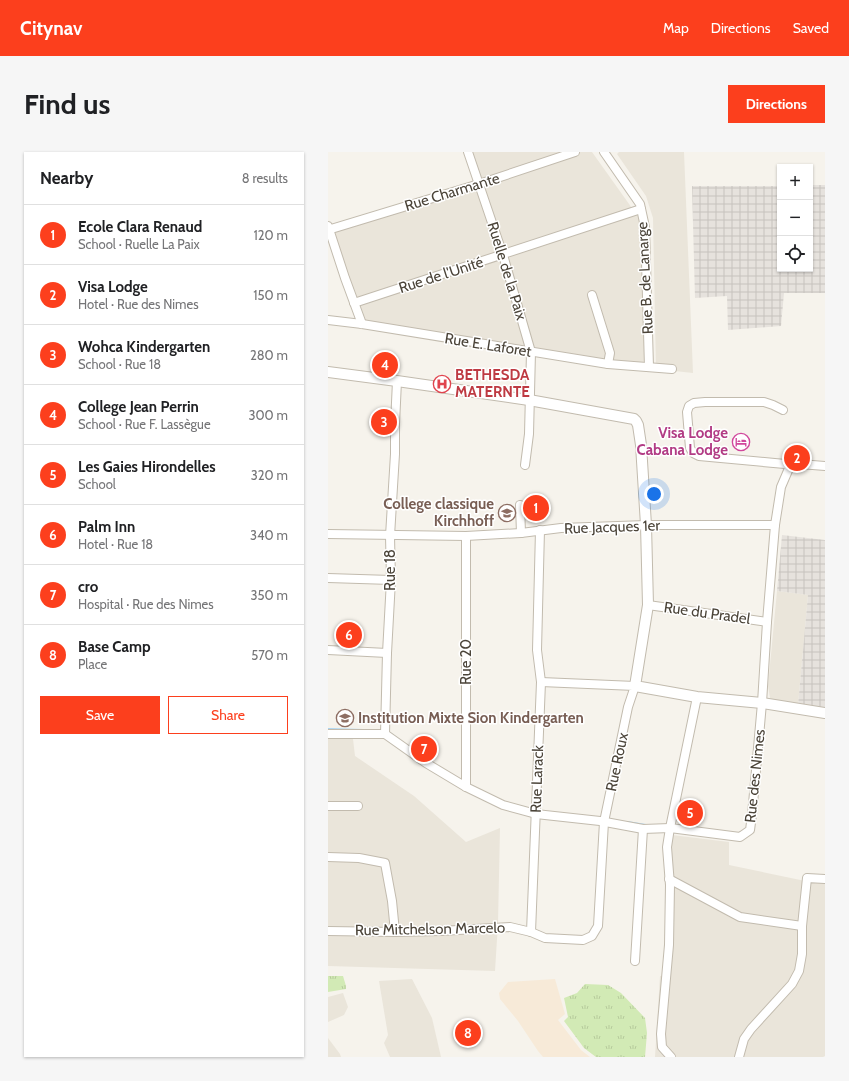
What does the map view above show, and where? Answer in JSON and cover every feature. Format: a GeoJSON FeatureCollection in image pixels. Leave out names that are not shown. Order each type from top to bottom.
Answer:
{"type":"FeatureCollection","features":[{"type":"Feature","properties":{"kind":"street","name":"Ruelle de la Paix"},"geometry":{"type":"LineString","coordinates":[[468,152],[503,255],[531,352],[529,434],[525,465]]}},
{"type":"Feature","properties":{"kind":"street","name":"Rue Charmante"},"geometry":{"type":"LineString","coordinates":[[328,229],[479,184],[575,152]]}},
{"type":"Feature","properties":{"kind":"street","name":"Rue B. de Lanarge"},"geometry":{"type":"LineString","coordinates":[[604,152],[640,204],[645,227],[649,367]]}},
{"type":"Feature","properties":{"kind":"street","name":"Rue de l'Unité"},"geometry":{"type":"LineString","coordinates":[[354,303],[641,209]]}},
{"type":"Feature","properties":{"kind":"street"},"geometry":{"type":"LineString","coordinates":[[328,229],[362,324]]}},
{"type":"Feature","properties":{"kind":"street"},"geometry":{"type":"LineString","coordinates":[[592,295],[610,353],[608,364]]}},
{"type":"Feature","properties":{"kind":"street","name":"Rue E. Laforet"},"geometry":{"type":"LineString","coordinates":[[328,320],[362,324],[608,364],[672,369]]}},
{"type":"Feature","properties":{"kind":"street"},"geometry":{"type":"LineString","coordinates":[[328,372],[529,400]]}},
{"type":"Feature","properties":{"kind":"street","name":"Rue 18"},"geometry":{"type":"LineString","coordinates":[[385,734],[391,580],[390,536],[397,381]]}},
{"type":"Feature","properties":{"kind":"street","name":"Rue Roux"},"geometry":{"type":"LineString","coordinates":[[529,400],[634,419],[636,421],[641,445],[646,524],[648,605],[635,686],[628,707],[604,822],[598,926],[592,936],[583,940],[545,938],[531,932]]}},
{"type":"Feature","properties":{"kind":"street"},"geometry":{"type":"LineString","coordinates":[[783,410],[764,402],[705,402],[689,406],[687,412],[690,448],[693,453],[699,456],[785,464],[790,466],[800,464],[825,466]]}},
{"type":"Feature","properties":{"kind":"street","name":"Rue des Nimes"},"geometry":{"type":"LineString","coordinates":[[385,734],[426,763],[466,787],[502,805],[536,814],[604,822],[643,829],[670,828],[740,837],[750,830],[776,525],[781,487],[790,466]]}},
{"type":"Feature","properties":{"kind":"street"},"geometry":{"type":"LineString","coordinates":[[520,505],[521,533]]}},
{"type":"Feature","properties":{"kind":"street","name":"Rue Jacques 1er"},"geometry":{"type":"LineString","coordinates":[[328,534],[466,536],[646,524],[776,525]]}},
{"type":"Feature","properties":{"kind":"street","name":"Rue Larack"},"geometry":{"type":"LineString","coordinates":[[531,932],[541,682],[537,650],[540,530]]}},
{"type":"Feature","properties":{"kind":"street","name":"Rue 20"},"geometry":{"type":"LineString","coordinates":[[466,536],[466,787]]}},
{"type":"Feature","properties":{"kind":"street"},"geometry":{"type":"LineString","coordinates":[[328,578],[391,580]]}},
{"type":"Feature","properties":{"kind":"street","name":"Rue du Pradel"},"geometry":{"type":"LineString","coordinates":[[648,605],[767,622]]}},
{"type":"Feature","properties":{"kind":"street"},"geometry":{"type":"LineString","coordinates":[[328,650],[388,653]]}},
{"type":"Feature","properties":{"kind":"street"},"geometry":{"type":"LineString","coordinates":[[541,682],[635,686],[697,697],[762,703],[825,713]]}},
{"type":"Feature","properties":{"kind":"street"},"geometry":{"type":"LineString","coordinates":[[671,1057],[662,1047],[661,1034],[669,945],[670,885],[668,879],[667,847],[697,697]]}},
{"type":"Feature","properties":{"kind":"street"},"geometry":{"type":"LineString","coordinates":[[328,734],[385,734]]}},
{"type":"Feature","properties":{"kind":"street"},"geometry":{"type":"LineString","coordinates":[[328,806],[358,806]]}},
{"type":"Feature","properties":{"kind":"street"},"geometry":{"type":"LineString","coordinates":[[635,961],[643,829]]}},
{"type":"Feature","properties":{"kind":"street"},"geometry":{"type":"LineString","coordinates":[[328,857],[359,858],[385,863],[392,901],[395,932]]}},
{"type":"Feature","properties":{"kind":"street"},"geometry":{"type":"LineString","coordinates":[[739,1057],[744,1039],[751,1029],[792,984],[799,971],[802,954],[802,926],[806,878],[825,879]]}},
{"type":"Feature","properties":{"kind":"street"},"geometry":{"type":"LineString","coordinates":[[668,879],[740,917],[802,926]]}},
{"type":"Feature","properties":{"kind":"street","name":"Rue Mitchelson Marcelo"},"geometry":{"type":"LineString","coordinates":[[328,931],[441,931],[510,927],[531,932]]}},
{"type":"Feature","properties":{"kind":"shaded area"},"geometry":{"type":"Polygon","coordinates":[[[473,152],[592,152],[639,218],[645,365],[365,321],[333,232],[483,185],[473,152]]]}},
{"type":"Feature","properties":{"kind":"shaded area"},"geometry":{"type":"Polygon","coordinates":[[[619,152],[684,152],[693,373],[656,369],[653,218],[646,196],[617,154],[619,152]]]}},
{"type":"Feature","properties":{"kind":"shaded area"},"geometry":{"type":"Polygon","coordinates":[[[813,185],[825,185],[825,293],[784,293],[781,326],[728,330],[727,296],[695,298],[692,186],[777,186],[777,272],[813,272],[813,185]]]}},
{"type":"Feature","properties":{"kind":"shaded area"},"geometry":{"type":"Polygon","coordinates":[[[782,535],[825,540],[825,708],[798,705],[808,595],[777,591],[782,535]]]}},
{"type":"Feature","properties":{"kind":"shaded area"},"geometry":{"type":"Polygon","coordinates":[[[777,591],[808,595],[798,705],[776,702],[770,698],[768,686],[777,591]]]}},
{"type":"Feature","properties":{"kind":"shaded area"},"geometry":{"type":"Polygon","coordinates":[[[328,739],[353,739],[355,756],[414,796],[466,842],[500,828],[498,923],[495,971],[328,966],[328,739]]]}},
{"type":"Feature","properties":{"kind":"shaded area"},"geometry":{"type":"Polygon","coordinates":[[[672,835],[729,842],[729,865],[810,882],[825,883],[825,1056],[655,1057],[660,976],[669,977],[672,940],[672,835]]]}},
{"type":"Feature","properties":{"kind":"shaded area"},"geometry":{"type":"Polygon","coordinates":[[[412,979],[432,1018],[441,1057],[390,1057],[384,1043],[388,1035],[379,981],[412,979]]]}},
{"type":"Feature","properties":{"kind":"shaded area"},"geometry":{"type":"Polygon","coordinates":[[[555,979],[565,1014],[558,1020],[581,1050],[590,1057],[543,1057],[518,1021],[500,999],[499,993],[508,982],[555,979]]]}},
{"type":"Feature","properties":{"kind":"shaded area"},"geometry":{"type":"Polygon","coordinates":[[[343,993],[348,1007],[344,1015],[328,1022],[328,997],[343,993]]]}},
{"type":"Feature","properties":{"kind":"shaded area"},"geometry":{"type":"Polygon","coordinates":[[[328,1038],[340,1054],[341,1057],[328,1057],[328,1038]]]}},
{"type":"Feature","properties":{"kind":"green space"},"geometry":{"type":"Polygon","coordinates":[[[328,976],[343,976],[346,989],[328,992],[328,976]]]}},
{"type":"Feature","properties":{"kind":"green space"},"geometry":{"type":"Polygon","coordinates":[[[585,984],[608,985],[621,993],[645,1018],[647,1033],[645,1057],[596,1057],[584,1048],[564,1021],[568,1017],[564,998],[577,993],[585,984]]]}},
{"type":"Feature","properties":{"kind":"waterway"},"geometry":{"type":"LineString","coordinates":[[328,729],[363,730]]}},
{"type":"Feature","properties":{"kind":"waterway"},"geometry":{"type":"LineString","coordinates":[[387,731],[401,741]]}},
{"type":"Feature","properties":{"kind":"waterway"},"geometry":{"type":"LineString","coordinates":[[627,822],[652,826]]}},
{"type":"Feature","properties":{"kind":"place","name":"College Jean Perrin"},"geometry":{"type":"Point","coordinates":[385,365]}},
{"type":"Feature","properties":{"kind":"place","name":"BETHESDA MATERNTE"},"geometry":{"type":"Point","coordinates":[442,384]}},
{"type":"Feature","properties":{"kind":"place","name":"Wohca Kindergarten"},"geometry":{"type":"Point","coordinates":[384,422]}},
{"type":"Feature","properties":{"kind":"place","name":"Visa Lodge Cabana Lodge"},"geometry":{"type":"Point","coordinates":[741,442]}},
{"type":"Feature","properties":{"kind":"place","name":"Visa Lodge"},"geometry":{"type":"Point","coordinates":[797,458]}},
{"type":"Feature","properties":{"kind":"place","name":"Ecole Clara Renaud"},"geometry":{"type":"Point","coordinates":[536,508]}},
{"type":"Feature","properties":{"kind":"place","name":"College classique Kirchhoff"},"geometry":{"type":"Point","coordinates":[507,513]}},
{"type":"Feature","properties":{"kind":"place","name":"Palm Inn"},"geometry":{"type":"Point","coordinates":[349,635]}},
{"type":"Feature","properties":{"kind":"place","name":"Institution Mixte Sion Kindergarten"},"geometry":{"type":"Point","coordinates":[345,718]}},
{"type":"Feature","properties":{"kind":"place","name":"cro"},"geometry":{"type":"Point","coordinates":[424,749]}},
{"type":"Feature","properties":{"kind":"place","name":"Les Gaies Hirondelles"},"geometry":{"type":"Point","coordinates":[690,813]}},
{"type":"Feature","properties":{"kind":"place","name":"Base Camp"},"geometry":{"type":"Point","coordinates":[468,1033]}}]}
